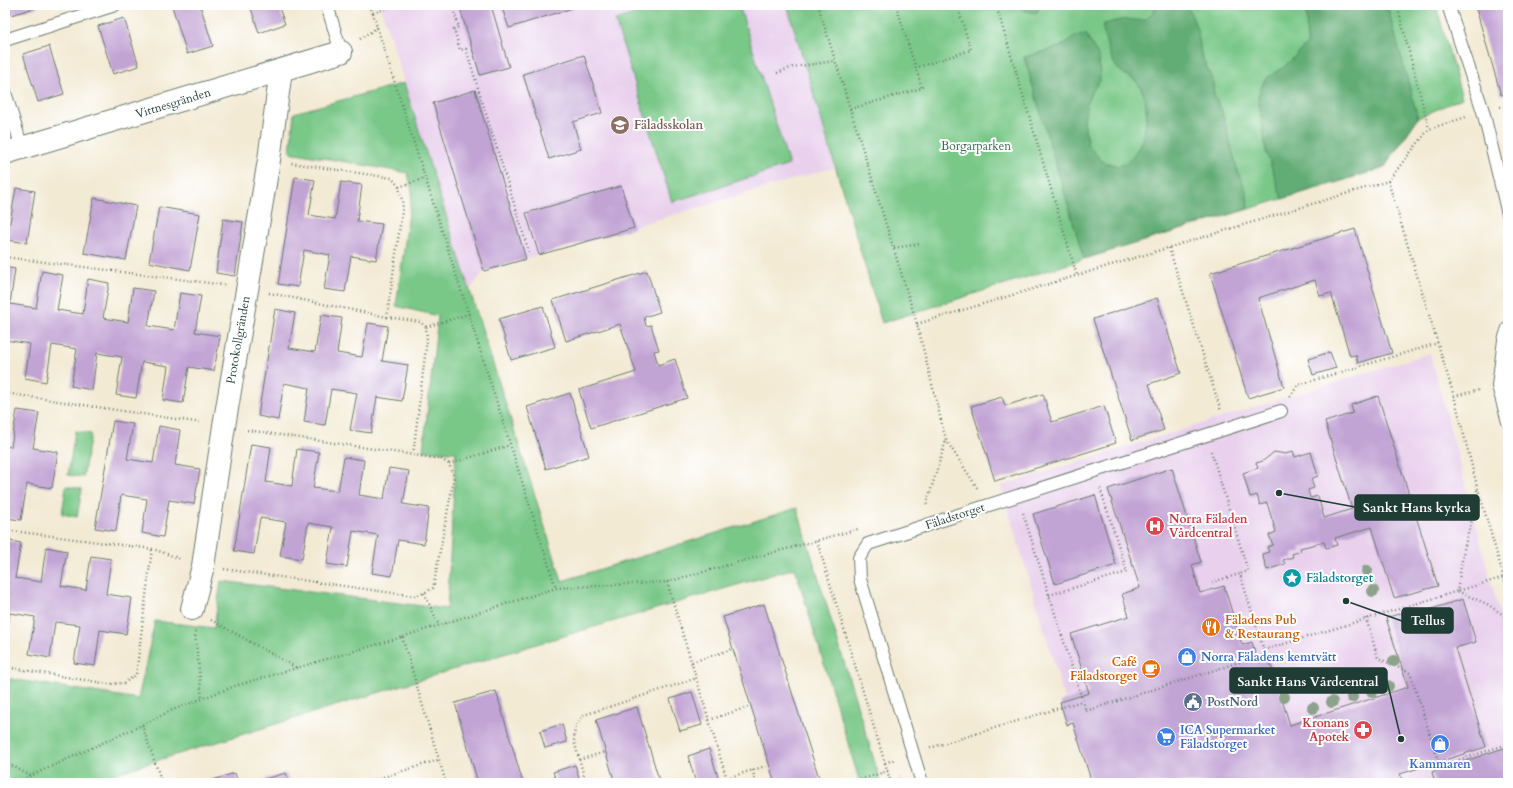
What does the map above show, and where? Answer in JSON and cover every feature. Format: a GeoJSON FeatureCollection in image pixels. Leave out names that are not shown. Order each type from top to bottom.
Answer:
{"type":"FeatureCollection","features":[{"type":"Feature","properties":{"kind":"street","name":"Vittnesgränden"},"geometry":{"type":"LineString","coordinates":[[14,151],[341,52]]}},
{"type":"Feature","properties":{"kind":"street","name":"Protokollgränden"},"geometry":{"type":"LineString","coordinates":[[192,609],[203,566],[224,426],[269,160],[281,70]]}},
{"type":"Feature","properties":{"kind":"lane"},"geometry":{"type":"LineString","coordinates":[[5,40],[115,5]]}},
{"type":"Feature","properties":{"kind":"lane"},"geometry":{"type":"LineString","coordinates":[[327,5],[341,52]]}},
{"type":"Feature","properties":{"kind":"lane"},"geometry":{"type":"LineString","coordinates":[[1448,5],[1483,111],[1508,214]]}},
{"type":"Feature","properties":{"kind":"lane"},"geometry":{"type":"LineString","coordinates":[[5,92],[14,151]]}},
{"type":"Feature","properties":{"kind":"lane"},"geometry":{"type":"LineString","coordinates":[[1508,328],[1504,340],[1498,386],[1508,422]]}},
{"type":"Feature","properties":{"kind":"lane","name":"Fäladstorget"},"geometry":{"type":"LineString","coordinates":[[922,783],[860,579],[859,558],[868,544],[1281,411]]}},
{"type":"Feature","properties":{"kind":"path"},"geometry":{"type":"LineString","coordinates":[[370,5],[556,588]]}},
{"type":"Feature","properties":{"kind":"path"},"geometry":{"type":"LineString","coordinates":[[373,13],[397,5]]}},
{"type":"Feature","properties":{"kind":"path"},"geometry":{"type":"LineString","coordinates":[[452,5],[459,27],[454,29],[460,50],[466,49],[529,252]]}},
{"type":"Feature","properties":{"kind":"path"},"geometry":{"type":"LineString","coordinates":[[818,5],[917,324],[946,440],[988,505]]}},
{"type":"Feature","properties":{"kind":"path"},"geometry":{"type":"LineString","coordinates":[[850,109],[922,88],[896,5]]}},
{"type":"Feature","properties":{"kind":"path"},"geometry":{"type":"LineString","coordinates":[[915,68],[971,50],[957,5]]}},
{"type":"Feature","properties":{"kind":"path"},"geometry":{"type":"LineString","coordinates":[[996,5],[1077,276]]}},
{"type":"Feature","properties":{"kind":"path"},"geometry":{"type":"LineString","coordinates":[[1397,5],[1429,129]]}},
{"type":"Feature","properties":{"kind":"path"},"geometry":{"type":"LineString","coordinates":[[777,73],[794,67],[835,61]]}},
{"type":"Feature","properties":{"kind":"path"},"geometry":{"type":"LineString","coordinates":[[917,324],[1388,181],[1429,129],[1483,111]]}},
{"type":"Feature","properties":{"kind":"path"},"geometry":{"type":"LineString","coordinates":[[399,187],[425,178]]}},
{"type":"Feature","properties":{"kind":"path"},"geometry":{"type":"LineString","coordinates":[[1388,181],[1454,396],[1476,482],[1508,592]]}},
{"type":"Feature","properties":{"kind":"path"},"geometry":{"type":"LineString","coordinates":[[894,248],[919,244]]}},
{"type":"Feature","properties":{"kind":"path"},"geometry":{"type":"LineString","coordinates":[[1169,248],[1227,428]]}},
{"type":"Feature","properties":{"kind":"path"},"geometry":{"type":"LineString","coordinates":[[426,327],[469,314]]}},
{"type":"Feature","properties":{"kind":"path"},"geometry":{"type":"LineString","coordinates":[[387,317],[420,322],[426,327],[427,339],[413,455]]}},
{"type":"Feature","properties":{"kind":"path"},"geometry":{"type":"LineString","coordinates":[[1281,411],[1298,385],[1438,343]]}},
{"type":"Feature","properties":{"kind":"path"},"geometry":{"type":"LineString","coordinates":[[5,393],[441,459],[449,464],[454,477],[433,588],[414,596],[203,566],[152,549],[5,530]]}},
{"type":"Feature","properties":{"kind":"path"},"geometry":{"type":"LineString","coordinates":[[1206,435],[1248,571],[1212,582]]}},
{"type":"Feature","properties":{"kind":"path"},"geometry":{"type":"LineString","coordinates":[[925,508],[946,440]]}},
{"type":"Feature","properties":{"kind":"path"},"geometry":{"type":"LineString","coordinates":[[449,464],[510,445]]}},
{"type":"Feature","properties":{"kind":"path"},"geometry":{"type":"LineString","coordinates":[[1049,595],[1127,572],[1094,471]]}},
{"type":"Feature","properties":{"kind":"path"},"geometry":{"type":"LineString","coordinates":[[1457,590],[1466,541],[1474,516],[1477,496],[1476,482]]}},
{"type":"Feature","properties":{"kind":"path"},"geometry":{"type":"LineString","coordinates":[[1018,495],[1086,711],[1265,654],[1240,574]]}},
{"type":"Feature","properties":{"kind":"path"},"geometry":{"type":"LineString","coordinates":[[15,783],[170,711],[236,686],[402,637],[556,588],[667,582],[860,528]]}},
{"type":"Feature","properties":{"kind":"path"},"geometry":{"type":"LineString","coordinates":[[817,541],[891,783]]}},
{"type":"Feature","properties":{"kind":"path"},"geometry":{"type":"LineString","coordinates":[[5,667],[109,684],[124,683],[136,675],[152,549]]}},
{"type":"Feature","properties":{"kind":"path"},"geometry":{"type":"LineString","coordinates":[[1264,650],[1457,590],[1504,577]]}},
{"type":"Feature","properties":{"kind":"path"},"geometry":{"type":"LineString","coordinates":[[667,582],[728,783]]}},
{"type":"Feature","properties":{"kind":"path"},"geometry":{"type":"LineString","coordinates":[[1457,590],[1487,604],[1508,618]]}},
{"type":"Feature","properties":{"kind":"path"},"geometry":{"type":"LineString","coordinates":[[424,593],[439,625]]}},
{"type":"Feature","properties":{"kind":"path"},"geometry":{"type":"LineString","coordinates":[[192,609],[298,668]]}},
{"type":"Feature","properties":{"kind":"path"},"geometry":{"type":"LineString","coordinates":[[192,609],[202,699]]}},
{"type":"Feature","properties":{"kind":"path"},"geometry":{"type":"LineString","coordinates":[[1366,618],[1378,658],[1410,673],[1441,767],[1508,744]]}},
{"type":"Feature","properties":{"kind":"path"},"geometry":{"type":"LineString","coordinates":[[402,637],[446,783]]}},
{"type":"Feature","properties":{"kind":"path"},"geometry":{"type":"LineString","coordinates":[[692,662],[733,649]]}},
{"type":"Feature","properties":{"kind":"path"},"geometry":{"type":"LineString","coordinates":[[586,783],[574,741],[575,726],[584,715],[696,678]]}},
{"type":"Feature","properties":{"kind":"path"},"geometry":{"type":"LineString","coordinates":[[885,763],[1082,701]]}},
{"type":"Feature","properties":{"kind":"path"},"geometry":{"type":"LineString","coordinates":[[709,720],[751,706]]}},
{"type":"Feature","properties":{"kind":"path"},"geometry":{"type":"LineString","coordinates":[[142,725],[162,783]]}},
{"type":"Feature","properties":{"kind":"path"},"geometry":{"type":"LineString","coordinates":[[579,760],[605,752]]}},
{"type":"Feature","properties":{"kind":"path"},"geometry":{"type":"LineString","coordinates":[[900,758],[900,783]]}},
{"type":"Feature","properties":{"kind":"path"},"geometry":{"type":"LineString","coordinates":[[364,783],[438,760]]}},
{"type":"Feature","properties":{"kind":"path"},"geometry":{"type":"LineString","coordinates":[[5,762],[31,776]]}},
{"type":"Feature","properties":{"kind":"path"},"geometry":{"type":"LineString","coordinates":[[727,778],[769,765]]}},
{"type":"Feature","properties":{"kind":"path"},"geometry":{"type":"LineString","coordinates":[[753,770],[755,783]]}},
{"type":"Feature","properties":{"kind":"path"},"geometry":{"type":"LineString","coordinates":[[849,783],[888,771]]}},
{"type":"Feature","properties":{"kind":"shaded area","name":"Fäladsskolan"},"geometry":{"type":"Polygon","coordinates":[[[380,5],[787,5],[835,167],[484,271],[470,290],[380,5]]]}},
{"type":"Feature","properties":{"kind":"shaded area"},"geometry":{"type":"Polygon","coordinates":[[[1430,353],[1508,644],[1508,783],[1426,783],[1425,780],[1415,783],[1090,783],[1001,486],[1430,353]]]}},
{"type":"Feature","properties":{"kind":"green space"},"geometry":{"type":"Polygon","coordinates":[[[663,5],[739,5],[789,165],[672,202],[615,20],[663,5]]]}},
{"type":"Feature","properties":{"kind":"green space","name":"Borgarparken"},"geometry":{"type":"Polygon","coordinates":[[[787,5],[1436,5],[1462,98],[1418,118],[1384,168],[1084,259],[882,323],[787,5]]]}},
{"type":"Feature","properties":{"kind":"green space"},"geometry":{"type":"Polygon","coordinates":[[[1018,5],[1041,5],[1036,13],[1025,11],[1018,5]]]}},
{"type":"Feature","properties":{"kind":"green space"},"geometry":{"type":"Polygon","coordinates":[[[1164,5],[1180,5],[1190,11],[1198,32],[1201,54],[1213,81],[1214,95],[1222,111],[1238,172],[1247,193],[1248,209],[1084,259],[1024,57],[1059,47],[1078,35],[1086,34],[1099,58],[1100,81],[1091,92],[1087,103],[1084,121],[1088,145],[1103,162],[1119,166],[1132,157],[1141,141],[1146,122],[1146,102],[1137,82],[1120,71],[1114,63],[1108,49],[1102,25],[1113,21],[1128,19],[1144,20],[1157,7],[1164,5]]]}},
{"type":"Feature","properties":{"kind":"green space"},"geometry":{"type":"Polygon","coordinates":[[[1304,5],[1387,5],[1418,118],[1384,168],[1282,199],[1266,151],[1258,96],[1265,79],[1285,66],[1307,44],[1306,12],[1304,5]]]}},
{"type":"Feature","properties":{"kind":"green space"},"geometry":{"type":"Polygon","coordinates":[[[404,83],[562,581],[797,508],[881,783],[860,783],[795,568],[540,643],[84,783],[5,783],[5,678],[138,699],[155,621],[214,628],[221,581],[447,609],[456,452],[423,451],[438,316],[396,306],[412,192],[408,173],[290,152],[294,113],[404,83]]]}},
{"type":"Feature","properties":{"kind":"green space"},"geometry":{"type":"Polygon","coordinates":[[[75,431],[91,434],[83,477],[68,475],[75,431]]]}},
{"type":"Feature","properties":{"kind":"green space"},"geometry":{"type":"Polygon","coordinates":[[[66,486],[82,489],[77,517],[62,514],[66,486]]]}},
{"type":"Feature","properties":{"kind":"building"},"geometry":{"type":"Polygon","coordinates":[[[8,5],[37,5],[38,7],[11,15],[8,5]]]}},
{"type":"Feature","properties":{"kind":"building"},"geometry":{"type":"Polygon","coordinates":[[[200,5],[213,46],[187,54],[172,6],[200,5]]]}},
{"type":"Feature","properties":{"kind":"building"},"geometry":{"type":"Polygon","coordinates":[[[250,5],[278,5],[285,24],[259,33],[250,5]]]}},
{"type":"Feature","properties":{"kind":"building"},"geometry":{"type":"Polygon","coordinates":[[[459,5],[491,5],[509,67],[480,75],[459,5]]]}},
{"type":"Feature","properties":{"kind":"building"},"geometry":{"type":"Polygon","coordinates":[[[501,5],[582,5],[509,28],[501,5]]]}},
{"type":"Feature","properties":{"kind":"building"},"geometry":{"type":"Polygon","coordinates":[[[1475,5],[1508,5],[1508,93],[1501,95],[1475,5]]]}},
{"type":"Feature","properties":{"kind":"building"},"geometry":{"type":"Polygon","coordinates":[[[124,18],[139,66],[113,74],[98,26],[124,18]]]}},
{"type":"Feature","properties":{"kind":"building"},"geometry":{"type":"Polygon","coordinates":[[[49,46],[64,94],[38,102],[23,54],[49,46]]]}},
{"type":"Feature","properties":{"kind":"building"},"geometry":{"type":"Polygon","coordinates":[[[584,55],[602,113],[573,122],[581,149],[549,159],[523,74],[584,55]]]}},
{"type":"Feature","properties":{"kind":"building"},"geometry":{"type":"Polygon","coordinates":[[[475,90],[526,259],[484,271],[433,103],[475,90]]]}},
{"type":"Feature","properties":{"kind":"building"},"geometry":{"type":"Polygon","coordinates":[[[295,177],[315,180],[309,215],[335,219],[341,182],[362,185],[357,221],[382,224],[376,260],[351,256],[345,292],[324,289],[330,255],[304,250],[298,287],[278,284],[295,177]]]}},
{"type":"Feature","properties":{"kind":"building"},"geometry":{"type":"Polygon","coordinates":[[[621,186],[634,228],[539,255],[526,213],[621,186]]]}},
{"type":"Feature","properties":{"kind":"building"},"geometry":{"type":"Polygon","coordinates":[[[16,188],[35,191],[27,243],[7,240],[16,188]]]}},
{"type":"Feature","properties":{"kind":"building"},"geometry":{"type":"Polygon","coordinates":[[[94,198],[136,206],[126,260],[84,253],[94,198]]]}},
{"type":"Feature","properties":{"kind":"building"},"geometry":{"type":"Polygon","coordinates":[[[159,207],[200,214],[190,270],[149,262],[159,207]]]}},
{"type":"Feature","properties":{"kind":"building"},"geometry":{"type":"Polygon","coordinates":[[[223,219],[243,222],[235,276],[216,273],[223,219]]]}},
{"type":"Feature","properties":{"kind":"building"},"geometry":{"type":"Polygon","coordinates":[[[1355,229],[1392,353],[1358,363],[1356,355],[1350,356],[1331,293],[1320,296],[1315,280],[1258,298],[1284,387],[1248,398],[1210,273],[1355,229]]]}},
{"type":"Feature","properties":{"kind":"building"},"geometry":{"type":"Polygon","coordinates":[[[5,267],[15,269],[10,304],[36,308],[42,271],[63,275],[57,310],[83,314],[88,279],[109,283],[103,318],[128,322],[133,288],[154,291],[148,326],[174,330],[180,293],[201,296],[195,332],[220,336],[214,371],[189,367],[183,403],[163,400],[168,366],[142,362],[136,398],[116,395],[122,357],[97,353],[92,390],[71,386],[77,349],[52,345],[46,382],[25,378],[30,344],[5,340],[5,267]]]}},
{"type":"Feature","properties":{"kind":"building"},"geometry":{"type":"Polygon","coordinates":[[[647,271],[660,312],[644,317],[646,326],[651,325],[659,350],[654,351],[658,365],[675,359],[687,398],[591,428],[579,390],[636,372],[620,324],[566,341],[553,300],[647,271]]]}},
{"type":"Feature","properties":{"kind":"building"},"geometry":{"type":"Polygon","coordinates":[[[1157,298],[1181,373],[1149,384],[1164,430],[1132,440],[1093,319],[1157,298]]]}},
{"type":"Feature","properties":{"kind":"building"},"geometry":{"type":"Polygon","coordinates":[[[543,306],[555,347],[511,360],[499,319],[543,306]]]}},
{"type":"Feature","properties":{"kind":"building"},"geometry":{"type":"Polygon","coordinates":[[[275,309],[295,313],[289,348],[315,352],[321,315],[342,318],[337,353],[362,357],[368,323],[388,326],[382,361],[408,365],[402,401],[377,397],[371,433],[350,430],[357,393],[331,389],[325,425],[304,422],[309,388],[284,383],[278,420],[258,416],[275,309]]]}},
{"type":"Feature","properties":{"kind":"building"},"geometry":{"type":"Polygon","coordinates":[[[1330,352],[1336,368],[1313,375],[1308,359],[1330,352]]]}},
{"type":"Feature","properties":{"kind":"building"},"geometry":{"type":"Polygon","coordinates":[[[570,393],[589,456],[546,469],[527,407],[570,393]]]}},
{"type":"Feature","properties":{"kind":"building"},"geometry":{"type":"Polygon","coordinates":[[[1043,394],[1052,422],[1104,406],[1116,443],[995,481],[971,406],[1002,397],[1005,406],[1043,394]]]}},
{"type":"Feature","properties":{"kind":"building"},"geometry":{"type":"Polygon","coordinates":[[[1378,396],[1438,586],[1394,598],[1372,527],[1335,538],[1337,545],[1326,548],[1324,542],[1300,548],[1301,551],[1292,554],[1293,557],[1283,560],[1285,564],[1267,570],[1262,554],[1269,552],[1267,547],[1273,545],[1269,535],[1276,532],[1267,503],[1260,505],[1257,495],[1250,497],[1243,473],[1258,468],[1256,463],[1263,461],[1274,452],[1286,454],[1293,451],[1295,457],[1311,452],[1318,476],[1311,479],[1314,488],[1308,490],[1310,498],[1318,496],[1324,518],[1352,509],[1325,422],[1353,413],[1351,405],[1378,396]]]}},
{"type":"Feature","properties":{"kind":"building"},"geometry":{"type":"Polygon","coordinates":[[[17,410],[39,413],[33,448],[58,452],[52,488],[27,484],[21,520],[5,518],[5,446],[11,447],[17,410]]]}},
{"type":"Feature","properties":{"kind":"building"},"geometry":{"type":"Polygon","coordinates":[[[113,421],[133,424],[127,459],[153,463],[159,426],[180,430],[175,465],[200,469],[194,504],[169,500],[163,537],[142,533],[147,499],[121,495],[116,531],[95,528],[113,421]]]}},
{"type":"Feature","properties":{"kind":"building"},"geometry":{"type":"Polygon","coordinates":[[[251,444],[271,447],[266,482],[292,486],[297,449],[319,452],[313,488],[338,491],[344,457],[364,460],[359,495],[384,499],[389,468],[409,471],[403,504],[429,508],[424,544],[398,540],[392,576],[372,573],[378,535],[353,531],[347,567],[327,564],[333,527],[308,523],[302,559],[280,556],[286,522],[260,518],[254,554],[234,551],[251,444]]]}},
{"type":"Feature","properties":{"kind":"building"},"geometry":{"type":"Polygon","coordinates":[[[1172,468],[1201,562],[1192,565],[1200,593],[1224,586],[1242,645],[1252,642],[1257,659],[1268,656],[1290,725],[1408,687],[1386,618],[1414,609],[1416,614],[1463,599],[1476,642],[1455,648],[1486,747],[1400,774],[1402,780],[1393,783],[1092,783],[1073,723],[1067,725],[1060,702],[1089,693],[1071,634],[1129,616],[1122,594],[1140,588],[1108,489],[1172,468]]]}},
{"type":"Feature","properties":{"kind":"building"},"geometry":{"type":"Polygon","coordinates":[[[1095,495],[1116,565],[1055,584],[1033,514],[1095,495]]]}},
{"type":"Feature","properties":{"kind":"building"},"geometry":{"type":"Polygon","coordinates":[[[5,540],[21,543],[15,578],[41,582],[46,547],[67,551],[61,586],[86,590],[91,556],[111,559],[106,594],[132,598],[126,634],[100,630],[95,666],[74,663],[80,625],[55,622],[50,658],[29,654],[35,617],[10,613],[5,637],[5,540]]]}},
{"type":"Feature","properties":{"kind":"building"},"geometry":{"type":"Polygon","coordinates":[[[764,604],[820,781],[812,783],[775,783],[723,617],[764,604]]]}},
{"type":"Feature","properties":{"kind":"building"},"geometry":{"type":"Polygon","coordinates":[[[496,691],[523,783],[478,783],[455,703],[496,691]]]}},
{"type":"Feature","properties":{"kind":"building"},"geometry":{"type":"Polygon","coordinates":[[[692,692],[702,725],[680,731],[670,699],[692,692]]]}},
{"type":"Feature","properties":{"kind":"building"},"geometry":{"type":"Polygon","coordinates":[[[637,707],[660,783],[615,783],[596,720],[637,707]]]}},
{"type":"Feature","properties":{"kind":"building"},"geometry":{"type":"Polygon","coordinates":[[[562,724],[567,742],[545,748],[540,731],[562,724]]]}},
{"type":"Feature","properties":{"kind":"building"},"geometry":{"type":"Polygon","coordinates":[[[1504,748],[1508,761],[1508,779],[1498,783],[1435,783],[1432,772],[1504,748]]]}},
{"type":"Feature","properties":{"kind":"building"},"geometry":{"type":"Polygon","coordinates":[[[709,749],[720,783],[696,783],[688,756],[709,749]]]}},
{"type":"Feature","properties":{"kind":"building"},"geometry":{"type":"Polygon","coordinates":[[[575,765],[581,783],[557,783],[553,772],[575,765]]]}},
{"type":"Feature","properties":{"kind":"building"},"geometry":{"type":"Polygon","coordinates":[[[235,773],[238,783],[203,783],[235,773]]]}},
{"type":"Feature","properties":{"kind":"building"},"geometry":{"type":"Polygon","coordinates":[[[286,773],[289,783],[267,783],[265,779],[286,773]]]}},
{"type":"Feature","properties":{"kind":"place","name":"Fäladsskolan"},"geometry":{"type":"Point","coordinates":[620,125]}},
{"type":"Feature","properties":{"kind":"place","name":"Sankt Hans kyrka"},"geometry":{"type":"Point","coordinates":[1279,493]}},
{"type":"Feature","properties":{"kind":"place","name":"Norra Fäladen Vårdcentral"},"geometry":{"type":"Point","coordinates":[1155,526]}},
{"type":"Feature","properties":{"kind":"place","name":"Fäladstorget"},"geometry":{"type":"Point","coordinates":[1292,578]}},
{"type":"Feature","properties":{"kind":"place","name":"Tellus"},"geometry":{"type":"Point","coordinates":[1346,601]}},
{"type":"Feature","properties":{"kind":"place","name":"Fäladens Pub & Restaurang"},"geometry":{"type":"Point","coordinates":[1211,627]}},
{"type":"Feature","properties":{"kind":"place","name":"Norra Fäladens kemtvätt"},"geometry":{"type":"Point","coordinates":[1187,657]}},
{"type":"Feature","properties":{"kind":"place","name":"Café Fäladstorget"},"geometry":{"type":"Point","coordinates":[1151,669]}},
{"type":"Feature","properties":{"kind":"place","name":"PostNord"},"geometry":{"type":"Point","coordinates":[1193,702]}},
{"type":"Feature","properties":{"kind":"place","name":"Kronans Apotek"},"geometry":{"type":"Point","coordinates":[1363,730]}},
{"type":"Feature","properties":{"kind":"place","name":"ICA Supermarket Fäladstorget"},"geometry":{"type":"Point","coordinates":[1166,737]}},
{"type":"Feature","properties":{"kind":"place","name":"Sankt Hans Vårdcentral"},"geometry":{"type":"Point","coordinates":[1401,739]}},
{"type":"Feature","properties":{"kind":"place","name":"Kammaren"},"geometry":{"type":"Point","coordinates":[1440,744]}}]}
